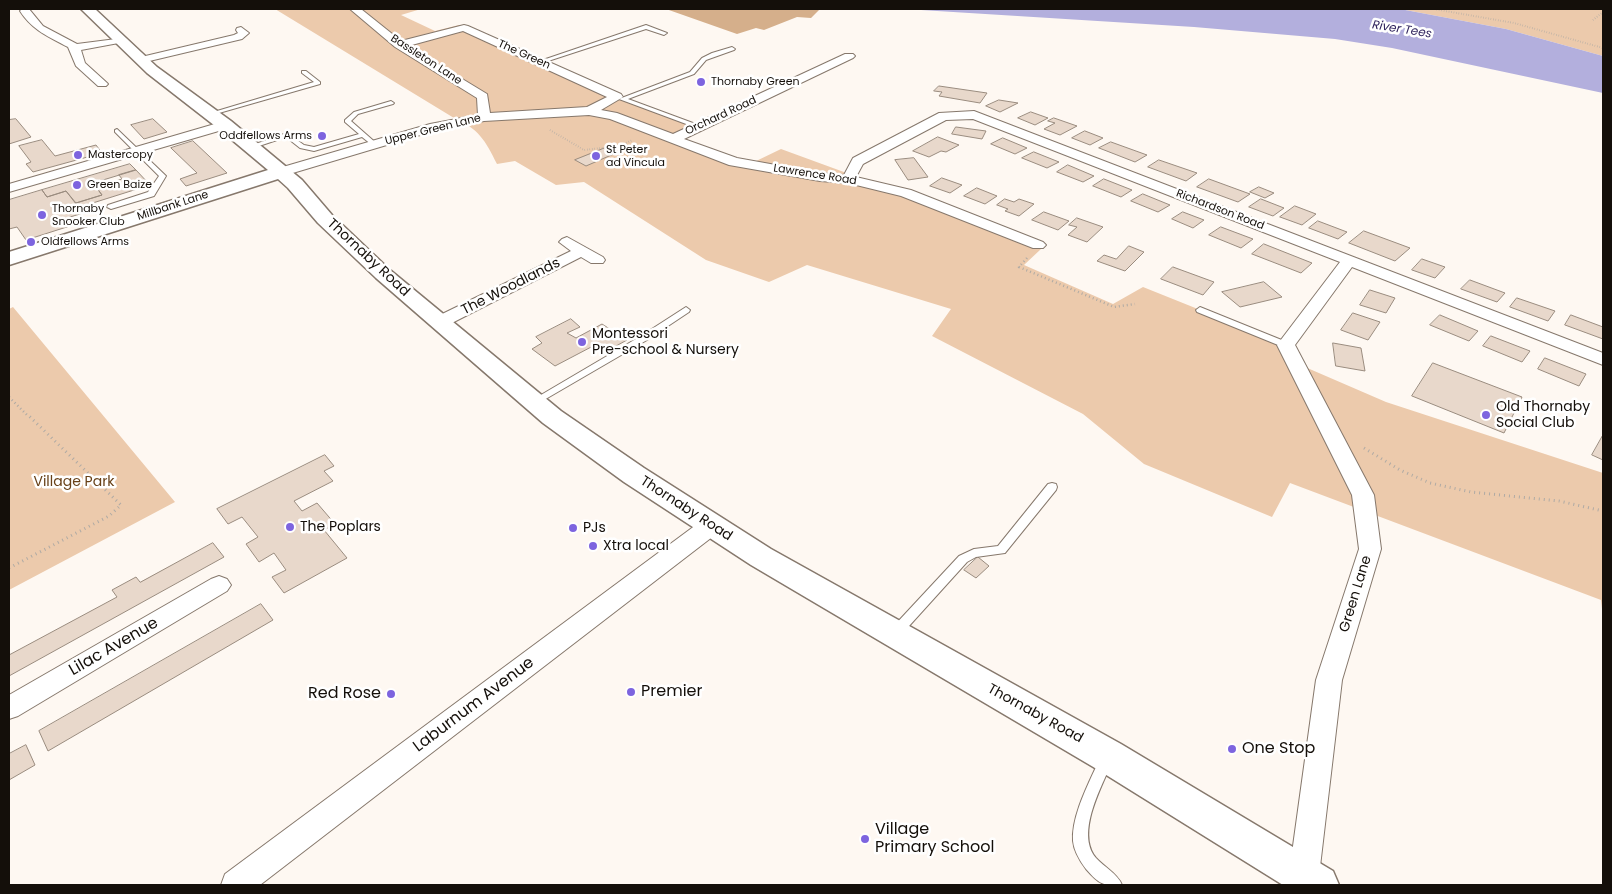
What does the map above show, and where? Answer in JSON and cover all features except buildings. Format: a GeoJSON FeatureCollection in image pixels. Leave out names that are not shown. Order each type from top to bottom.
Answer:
{"type":"FeatureCollection","features":[{"type":"Feature","properties":{"kind":"street","name":"Thornaby Road"},"geometry":{"type":"LineString","coordinates":[[88,9],[141,60],[295,184],[357,250],[440,322],[534,402],[634,475],[761,557],[1108,756],[1308,882]]}},
{"type":"Feature","properties":{"kind":"street","name":"Bassleton Lane"},"geometry":{"type":"LineString","coordinates":[[355,9],[398,44],[483,97],[484,116]]}},
{"type":"Feature","properties":{"kind":"street"},"geometry":{"type":"LineString","coordinates":[[24,12],[37,26],[75,48],[120,40]]}},
{"type":"Feature","properties":{"kind":"street","name":"The Green"},"geometry":{"type":"LineString","coordinates":[[398,44],[464,28],[620,98]]}},
{"type":"Feature","properties":{"kind":"street"},"geometry":{"type":"LineString","coordinates":[[141,60],[238,37],[244,33],[241,30]]}},
{"type":"Feature","properties":{"kind":"street"},"geometry":{"type":"LineString","coordinates":[[75,48],[80,64],[102,84]]}},
{"type":"Feature","properties":{"kind":"street","name":"Orchard Road"},"geometry":{"type":"LineString","coordinates":[[673,139],[850,56]]}},
{"type":"Feature","properties":{"kind":"street"},"geometry":{"type":"LineString","coordinates":[[589,111],[620,98]]}},
{"type":"Feature","properties":{"kind":"street","name":"Upper Green Lane"},"geometry":{"type":"LineString","coordinates":[[280,172],[435,127],[484,116],[589,111]]}},
{"type":"Feature","properties":{"kind":"street","name":"Lawrence Road"},"geometry":{"type":"LineString","coordinates":[[589,111],[613,116],[734,162],[820,177],[848,179],[906,193],[1038,245]]}},
{"type":"Feature","properties":{"kind":"street","name":"Richardson Road"},"geometry":{"type":"LineString","coordinates":[[848,179],[858,161],[943,116],[974,114],[1603,359]]}},
{"type":"Feature","properties":{"kind":"street"},"geometry":{"type":"LineString","coordinates":[[9,188],[225,126]]}},
{"type":"Feature","properties":{"kind":"street","name":"Millbank Lane"},"geometry":{"type":"LineString","coordinates":[[9,259],[280,172]]}},
{"type":"Feature","properties":{"kind":"street","name":"The Woodlands"},"geometry":{"type":"LineString","coordinates":[[567,242],[597,260]]}},
{"type":"Feature","properties":{"kind":"street","name":"The Woodlands"},"geometry":{"type":"LineString","coordinates":[[440,322],[582,251]]}},
{"type":"Feature","properties":{"kind":"street"},"geometry":{"type":"LineString","coordinates":[[1286,345],[1349,261]]}},
{"type":"Feature","properties":{"kind":"street","name":"Green Lane"},"geometry":{"type":"LineString","coordinates":[[1286,345],[1363,495],[1370,549],[1329,680],[1308,882]]}},
{"type":"Feature","properties":{"kind":"street","name":"Laburnum Avenue"},"geometry":{"type":"LineString","coordinates":[[248,882],[712,525]]}},
{"type":"Feature","properties":{"kind":"street","name":"Lilac Avenue"},"geometry":{"type":"LineString","coordinates":[[9,708],[218,585]]}},
{"type":"Feature","properties":{"kind":"lane"},"geometry":{"type":"LineString","coordinates":[[540,62],[646,27],[664,32]]}},
{"type":"Feature","properties":{"kind":"lane"},"geometry":{"type":"LineString","coordinates":[[620,98],[692,73],[696,64],[701,59],[732,49]]}},
{"type":"Feature","properties":{"kind":"lane"},"geometry":{"type":"LineString","coordinates":[[210,114],[318,83],[304,72]]}},
{"type":"Feature","properties":{"kind":"lane"},"geometry":{"type":"LineString","coordinates":[[686,75],[698,80]]}},
{"type":"Feature","properties":{"kind":"lane"},"geometry":{"type":"LineString","coordinates":[[620,98],[698,127]]}},
{"type":"Feature","properties":{"kind":"lane"},"geometry":{"type":"LineString","coordinates":[[374,144],[348,121],[356,113],[391,103]]}},
{"type":"Feature","properties":{"kind":"lane"},"geometry":{"type":"LineString","coordinates":[[111,207],[151,194],[163,176],[117,131]]}},
{"type":"Feature","properties":{"kind":"lane"},"geometry":{"type":"LineString","coordinates":[[250,147],[287,135],[302,147],[314,149],[363,134]]}},
{"type":"Feature","properties":{"kind":"lane"},"geometry":{"type":"LineString","coordinates":[[534,402],[644,338],[686,310]]}},
{"type":"Feature","properties":{"kind":"lane"},"geometry":{"type":"LineString","coordinates":[[1200,310],[1286,345]]}},
{"type":"Feature","properties":{"kind":"lane"},"geometry":{"type":"LineString","coordinates":[[894,635],[963,559],[974,553],[1001,550],[1052,487]]}},
{"type":"Feature","properties":{"kind":"lane"},"geometry":{"type":"LineString","coordinates":[[1108,756],[1080,826],[1080,847],[1095,870],[1115,885]]}},
{"type":"Feature","properties":{"kind":"path"},"geometry":{"type":"LineString","coordinates":[[1434,9],[1514,24],[1603,48]]}},
{"type":"Feature","properties":{"kind":"path"},"geometry":{"type":"LineString","coordinates":[[1593,20],[1603,12]]}},
{"type":"Feature","properties":{"kind":"path"},"geometry":{"type":"LineString","coordinates":[[521,114],[584,150],[620,146],[654,132]]}},
{"type":"Feature","properties":{"kind":"path"},"geometry":{"type":"LineString","coordinates":[[1038,245],[1019,267],[1114,307],[1135,304]]}},
{"type":"Feature","properties":{"kind":"path"},"geometry":{"type":"LineString","coordinates":[[9,397],[121,505],[109,516],[9,568]]}},
{"type":"Feature","properties":{"kind":"path"},"geometry":{"type":"LineString","coordinates":[[1358,442],[1365,449],[1400,470],[1430,483],[1471,492],[1558,501],[1603,511]]}},
{"type":"Feature","properties":{"kind":"green space"},"geometry":{"type":"Polygon","coordinates":[[[275,9],[421,9],[401,15],[435,31],[459,25],[619,96],[702,126],[679,138],[739,161],[752,163],[781,149],[904,194],[1041,249],[1024,265],[1113,304],[1143,287],[1295,348],[1305,367],[1386,402],[1603,473],[1603,618],[1601,600],[1290,483],[1272,517],[1144,464],[1083,414],[932,336],[951,309],[807,265],[769,282],[706,260],[584,182],[556,185],[515,161],[497,164],[485,142],[470,126],[275,9]]]}},
{"type":"Feature","properties":{"kind":"green space"},"geometry":{"type":"Polygon","coordinates":[[[1400,9],[1603,9],[1603,56],[1506,29],[1400,9]]]}},
{"type":"Feature","properties":{"kind":"green space","name":"Village Park"},"geometry":{"type":"Polygon","coordinates":[[[13,307],[175,502],[9,590],[9,309],[13,307]]]}},
{"type":"Feature","properties":{"kind":"shaded area"},"geometry":{"type":"Polygon","coordinates":[[[666,9],[820,9],[811,18],[797,17],[764,30],[756,28],[737,34],[666,9]]]}},
{"type":"Feature","properties":{"kind":"water","name":"River Tees"},"geometry":{"type":"Polygon","coordinates":[[[905,9],[1400,9],[1506,29],[1603,56],[1603,93],[1392,48],[1335,39],[1194,27],[905,9]]]}},
{"type":"Feature","properties":{"kind":"place","name":"Thornaby Green"},"geometry":{"type":"Point","coordinates":[701,82]}},
{"type":"Feature","properties":{"kind":"place","name":"Oddfellows Arms"},"geometry":{"type":"Point","coordinates":[322,136]}},
{"type":"Feature","properties":{"kind":"place","name":"Mastercopy"},"geometry":{"type":"Point","coordinates":[78,155]}},
{"type":"Feature","properties":{"kind":"place","name":"St Peter ad Vincula"},"geometry":{"type":"Point","coordinates":[596,156]}},
{"type":"Feature","properties":{"kind":"place","name":"Green Baize"},"geometry":{"type":"Point","coordinates":[77,185]}},
{"type":"Feature","properties":{"kind":"place","name":"Thornaby Snooker Club"},"geometry":{"type":"Point","coordinates":[42,215]}},
{"type":"Feature","properties":{"kind":"place","name":"Oldfellows Arms"},"geometry":{"type":"Point","coordinates":[31,242]}},
{"type":"Feature","properties":{"kind":"place","name":"Montessori Pre-school & Nursery"},"geometry":{"type":"Point","coordinates":[582,342]}},
{"type":"Feature","properties":{"kind":"place","name":"Old Thornaby Social Club"},"geometry":{"type":"Point","coordinates":[1486,415]}},
{"type":"Feature","properties":{"kind":"place","name":"The Poplars"},"geometry":{"type":"Point","coordinates":[290,527]}},
{"type":"Feature","properties":{"kind":"place","name":"PJs"},"geometry":{"type":"Point","coordinates":[573,528]}},
{"type":"Feature","properties":{"kind":"place","name":"Xtra local"},"geometry":{"type":"Point","coordinates":[593,546]}},
{"type":"Feature","properties":{"kind":"place","name":"Premier"},"geometry":{"type":"Point","coordinates":[631,692]}},
{"type":"Feature","properties":{"kind":"place","name":"Red Rose"},"geometry":{"type":"Point","coordinates":[391,694]}},
{"type":"Feature","properties":{"kind":"place","name":"One Stop"},"geometry":{"type":"Point","coordinates":[1232,749]}},
{"type":"Feature","properties":{"kind":"place","name":"Village Primary School"},"geometry":{"type":"Point","coordinates":[865,839]}}]}
